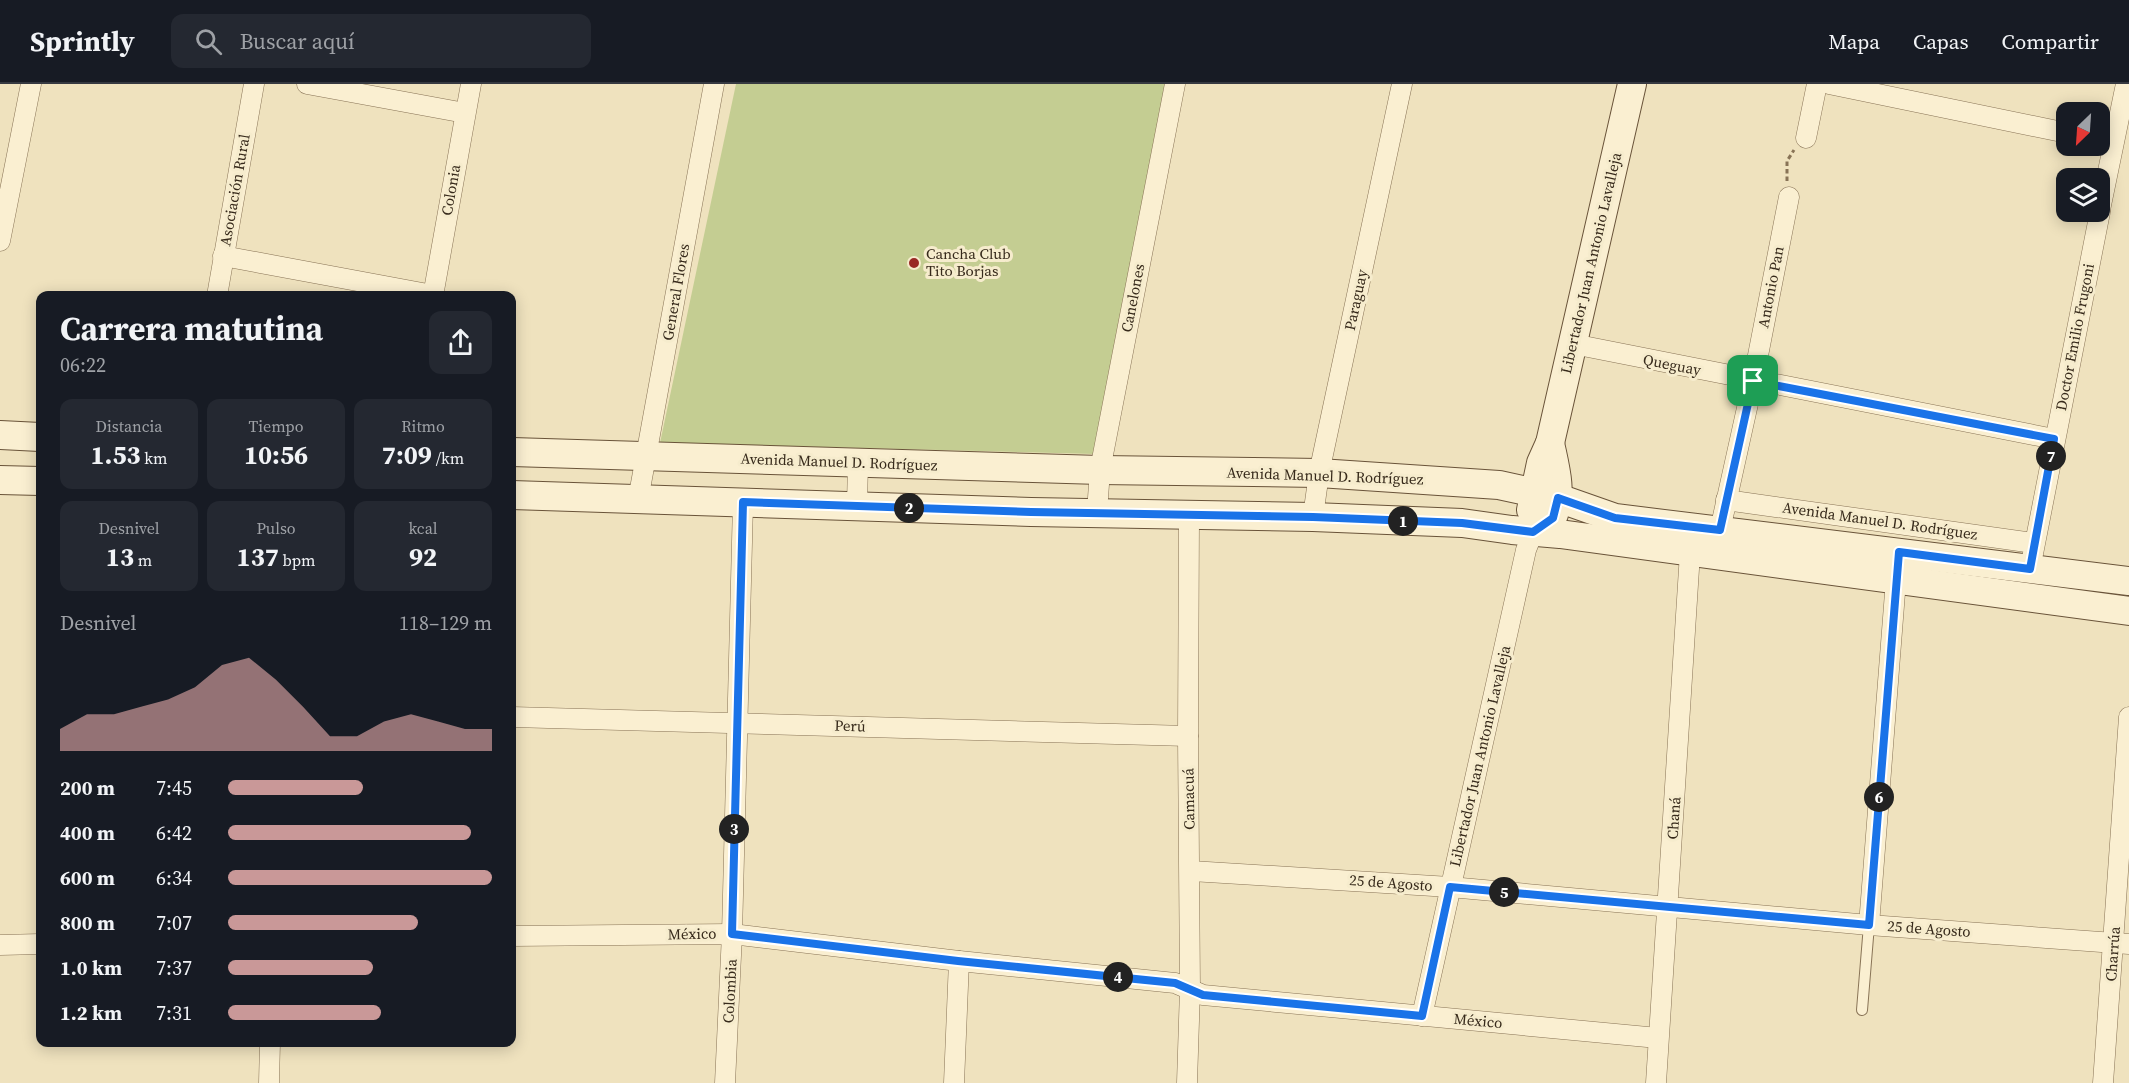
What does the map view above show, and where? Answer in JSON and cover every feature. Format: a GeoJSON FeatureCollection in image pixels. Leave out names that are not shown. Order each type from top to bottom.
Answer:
{"type":"FeatureCollection","features":[{"type":"Feature","properties":{"kind":"street"},"geometry":{"type":"LineString","coordinates":[[0,242],[31,84]]}},
{"type":"Feature","properties":{"kind":"street","name":"Asociación Rural"},"geometry":{"type":"LineString","coordinates":[[218,291],[254,84]]}},
{"type":"Feature","properties":{"kind":"street"},"geometry":{"type":"LineString","coordinates":[[307,84],[465,114]]}},
{"type":"Feature","properties":{"kind":"street","name":"Colonia"},"geometry":{"type":"LineString","coordinates":[[434,291],[471,84]]}},
{"type":"Feature","properties":{"kind":"street","name":"General Flores"},"geometry":{"type":"LineString","coordinates":[[638,500],[714,84]]}},
{"type":"Feature","properties":{"kind":"street","name":"Canelones"},"geometry":{"type":"LineString","coordinates":[[1097,512],[1100,470],[1175,84]]}},
{"type":"Feature","properties":{"kind":"street","name":"Paraguay"},"geometry":{"type":"LineString","coordinates":[[1313,517],[1319,473],[1402,84]]}},
{"type":"Feature","properties":{"kind":"street","name":"Libertador Juan Antonio Lavalleja"},"geometry":{"type":"LineString","coordinates":[[1422,1016],[1526,549],[1533,532],[1553,518],[1546,495],[1557,478],[1550,443],[1632,84]]}},
{"type":"Feature","properties":{"kind":"street"},"geometry":{"type":"LineString","coordinates":[[1806,138],[1817,84]]}},
{"type":"Feature","properties":{"kind":"street"},"geometry":{"type":"LineString","coordinates":[[1829,84],[2056,131]]}},
{"type":"Feature","properties":{"kind":"street","name":"Doctor Emilio Frugoni"},"geometry":{"type":"LineString","coordinates":[[2109,168],[2126,84]]}},
{"type":"Feature","properties":{"kind":"street","name":"Antonio Pan"},"geometry":{"type":"LineString","coordinates":[[1720,530],[1753,381],[1789,197]]}},
{"type":"Feature","properties":{"kind":"street","name":"Doctor Emilio Frugoni"},"geometry":{"type":"LineString","coordinates":[[2032,556],[2098,222]]}},
{"type":"Feature","properties":{"kind":"street"},"geometry":{"type":"LineString","coordinates":[[224,256],[412,291]]}},
{"type":"Feature","properties":{"kind":"street","name":"Queguay"},"geometry":{"type":"LineString","coordinates":[[1573,344],[2054,439]]}},
{"type":"Feature","properties":{"kind":"street"},"geometry":{"type":"LineString","coordinates":[[0,435],[36,437]]}},
{"type":"Feature","properties":{"kind":"street","name":"Avenida Manuel D. Rodríguez"},"geometry":{"type":"LineString","coordinates":[[516,452],[1100,470],[1319,473],[1499,485],[1546,495],[1615,518],[1899,552],[2032,556]]}},
{"type":"Feature","properties":{"kind":"street"},"geometry":{"type":"LineString","coordinates":[[857,506],[858,462]]}},
{"type":"Feature","properties":{"kind":"street"},"geometry":{"type":"LineString","coordinates":[[0,480],[36,481]]}},
{"type":"Feature","properties":{"kind":"street"},"geometry":{"type":"LineString","coordinates":[[516,495],[1462,523],[2129,611]]}},
{"type":"Feature","properties":{"kind":"street","name":"Avenida Manuel D. Rodríguez"},"geometry":{"type":"LineString","coordinates":[[1726,500],[2032,556],[2129,581]]}},
{"type":"Feature","properties":{"kind":"street","name":"Colombia"},"geometry":{"type":"LineString","coordinates":[[725,1083],[732,934],[743,502]]}},
{"type":"Feature","properties":{"kind":"street","name":"Camacuá"},"geometry":{"type":"LineString","coordinates":[[1187,1083],[1191,871],[1188,736],[1189,516]]}},
{"type":"Feature","properties":{"kind":"street"},"geometry":{"type":"LineString","coordinates":[[1869,925],[1899,552]]}},
{"type":"Feature","properties":{"kind":"street","name":"Chaná"},"geometry":{"type":"LineString","coordinates":[[1656,1083],[1690,553]]}},
{"type":"Feature","properties":{"kind":"street","name":"Perú"},"geometry":{"type":"LineString","coordinates":[[516,717],[1188,736]]}},
{"type":"Feature","properties":{"kind":"street","name":"Charrúa"},"geometry":{"type":"LineString","coordinates":[[2103,1083],[2121,943],[2129,717]]}},
{"type":"Feature","properties":{"kind":"street","name":"25 de Agosto"},"geometry":{"type":"LineString","coordinates":[[1191,871],[1450,887],[1869,925],[2121,943]]}},
{"type":"Feature","properties":{"kind":"street","name":"México"},"geometry":{"type":"LineString","coordinates":[[516,936],[732,934],[958,961],[1175,983],[1203,995],[1658,1038]]}},
{"type":"Feature","properties":{"kind":"street"},"geometry":{"type":"LineString","coordinates":[[0,945],[36,944]]}},
{"type":"Feature","properties":{"kind":"street"},"geometry":{"type":"LineString","coordinates":[[954,1083],[958,961]]}},
{"type":"Feature","properties":{"kind":"street"},"geometry":{"type":"LineString","coordinates":[[269,1083],[270,1047]]}},
{"type":"Feature","properties":{"kind":"lane"},"geometry":{"type":"LineString","coordinates":[[1862,1010],[1869,925]]}},
{"type":"Feature","properties":{"kind":"path"},"geometry":{"type":"LineString","coordinates":[[1789,197],[1787,161],[1794,149],[1806,138]]}},
{"type":"Feature","properties":{"kind":"green space","name":"Cancha Club Tito Borjas"},"geometry":{"type":"Polygon","coordinates":[[[736,84],[1165,84],[1094,454],[660,443],[736,84]]]}},
{"type":"Feature","properties":{"kind":"place","name":"Cancha Club Tito Borjas"},"geometry":{"type":"Point","coordinates":[914,263]}},
{"type":"Feature","properties":{"kind":"route"},"geometry":{"type":"LineString","coordinates":[[1753,381],[2054,439],[2030,569],[1899,552],[1869,925],[1450,887],[1422,1016],[1203,995],[1175,983],[958,961],[732,934],[743,502],[1031,512],[1313,517],[1462,523],[1533,532],[1553,518],[1558,498],[1615,518],[1720,530],[1753,381]]}}]}
